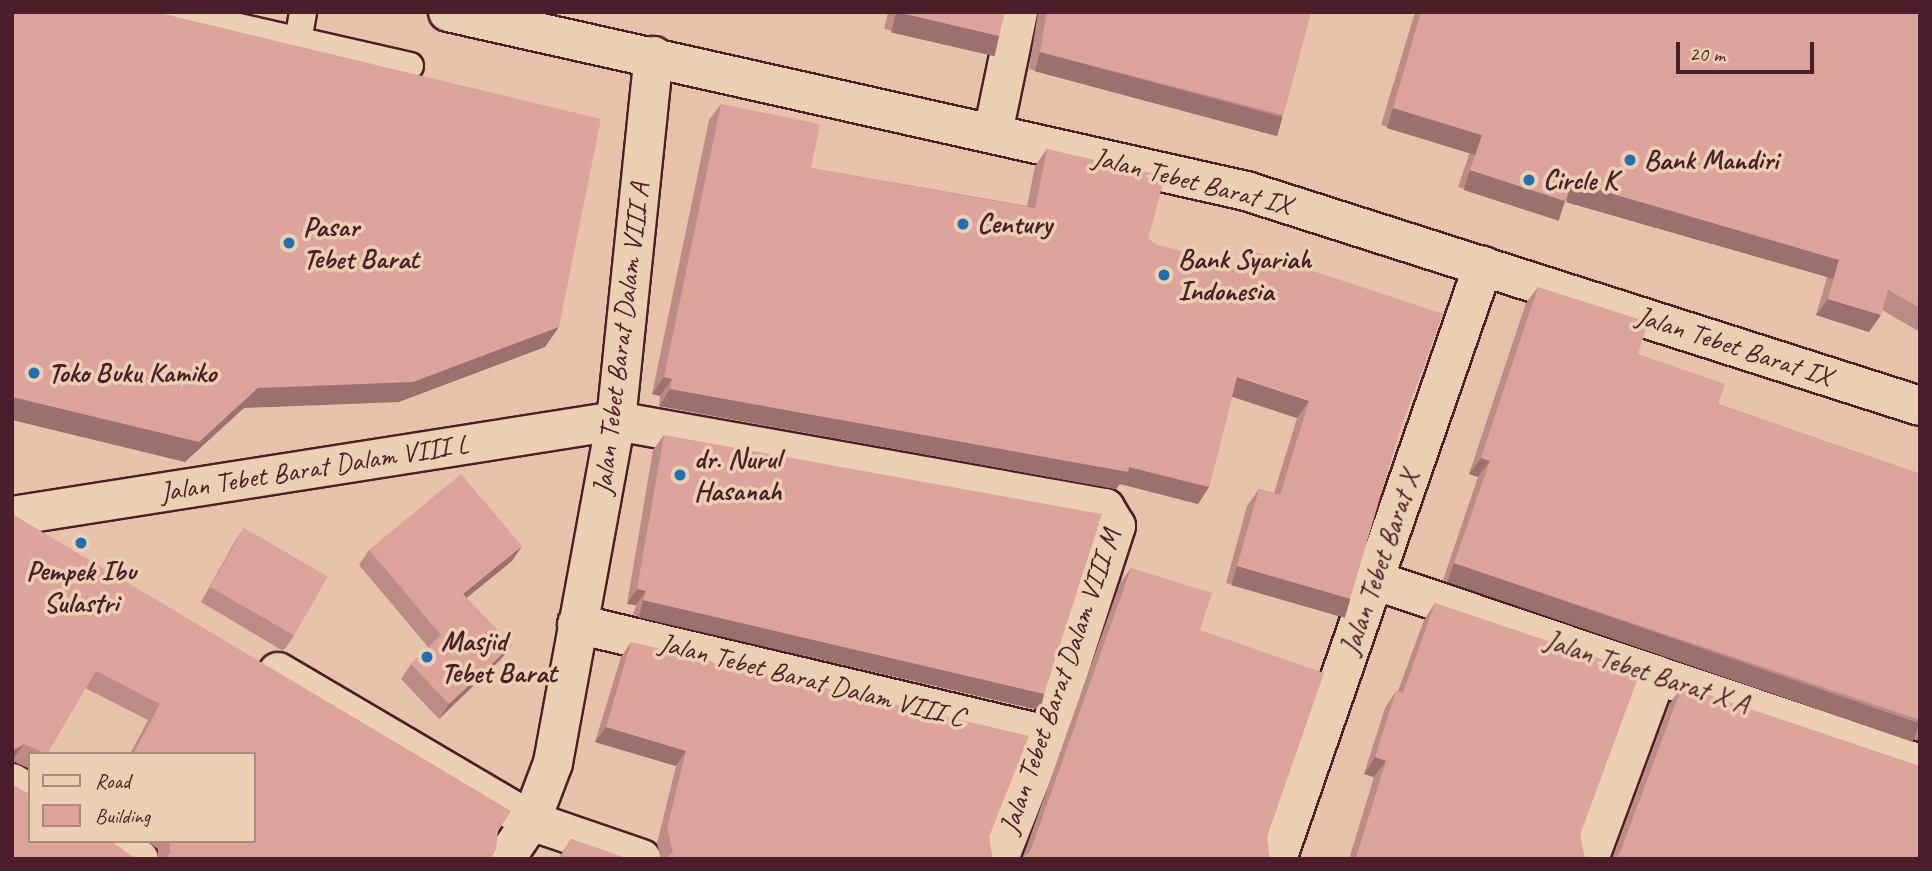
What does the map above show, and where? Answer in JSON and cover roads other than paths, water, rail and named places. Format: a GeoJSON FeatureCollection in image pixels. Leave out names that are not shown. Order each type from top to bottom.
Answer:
{"type":"FeatureCollection","features":[{"type":"Feature","properties":{"kind":"street","name":"Jalan Tebet Barat IX"},"geometry":{"type":"LineString","coordinates":[[448,12],[654,56],[1246,191],[1920,406]]}},
{"type":"Feature","properties":{"kind":"street"},"geometry":{"type":"LineString","coordinates":[[993,133],[1018,12]]}},
{"type":"Feature","properties":{"kind":"street","name":"Jalan Tebet Barat Dalam VIII A"},"geometry":{"type":"LineString","coordinates":[[505,859],[531,821],[553,763],[616,421],[654,56]]}},
{"type":"Feature","properties":{"kind":"street","name":"Jalan Tebet Barat X"},"geometry":{"type":"LineString","coordinates":[[1277,859],[1483,266]]}},
{"type":"Feature","properties":{"kind":"street","name":"Jalan Tebet Barat Dalam VIII L"},"geometry":{"type":"LineString","coordinates":[[12,517],[616,421],[1105,508]]}},
{"type":"Feature","properties":{"kind":"street","name":"Jalan Tebet Barat Dalam VIII M"},"geometry":{"type":"LineString","coordinates":[[999,859],[1048,735],[1116,526],[1105,508]]}},
{"type":"Feature","properties":{"kind":"street"},"geometry":{"type":"LineString","coordinates":[[12,517],[60,545]]}},
{"type":"Feature","properties":{"kind":"street","name":"Jalan Tebet Barat X A"},"geometry":{"type":"LineString","coordinates":[[1374,579],[1920,764]]}},
{"type":"Feature","properties":{"kind":"street","name":"Jalan Tebet Barat Dalam VIII C"},"geometry":{"type":"LineString","coordinates":[[577,624],[1048,735]]}},
{"type":"Feature","properties":{"kind":"street"},"geometry":{"type":"LineString","coordinates":[[241,651],[531,821],[642,859]]}},
{"type":"Feature","properties":{"kind":"street"},"geometry":{"type":"LineString","coordinates":[[1590,859],[1657,675]]}},
{"type":"Feature","properties":{"kind":"street"},"geometry":{"type":"LineString","coordinates":[[12,783],[28,793]]}},
{"type":"Feature","properties":{"kind":"street"},"geometry":{"type":"LineString","coordinates":[[112,843],[139,859]]}},
{"type":"Feature","properties":{"kind":"lane"},"geometry":{"type":"LineString","coordinates":[[173,12],[410,66]]}},
{"type":"Feature","properties":{"kind":"lane"},"geometry":{"type":"LineString","coordinates":[[298,41],[303,12]]}},
{"type":"Feature","properties":{"kind":"place","name":"Bank Mandiri"},"geometry":{"type":"Point","coordinates":[1630,160]}},
{"type":"Feature","properties":{"kind":"place","name":"Circle K"},"geometry":{"type":"Point","coordinates":[1529,180]}},
{"type":"Feature","properties":{"kind":"place","name":"Century"},"geometry":{"type":"Point","coordinates":[963,224]}},
{"type":"Feature","properties":{"kind":"place","name":"Pasar Tebet Barat"},"geometry":{"type":"Point","coordinates":[289,243]}},
{"type":"Feature","properties":{"kind":"place","name":"Bank Syariah Indonesia"},"geometry":{"type":"Point","coordinates":[1164,275]}},
{"type":"Feature","properties":{"kind":"place","name":"Toko Buku Kamiko"},"geometry":{"type":"Point","coordinates":[34,373]}},
{"type":"Feature","properties":{"kind":"place","name":"dr. Nurul Hasanah"},"geometry":{"type":"Point","coordinates":[680,475]}},
{"type":"Feature","properties":{"kind":"place","name":"Pempek Ibu Sulastri"},"geometry":{"type":"Point","coordinates":[81,543]}},
{"type":"Feature","properties":{"kind":"place","name":"Masjid Tebet Barat"},"geometry":{"type":"Point","coordinates":[427,657]}}]}
